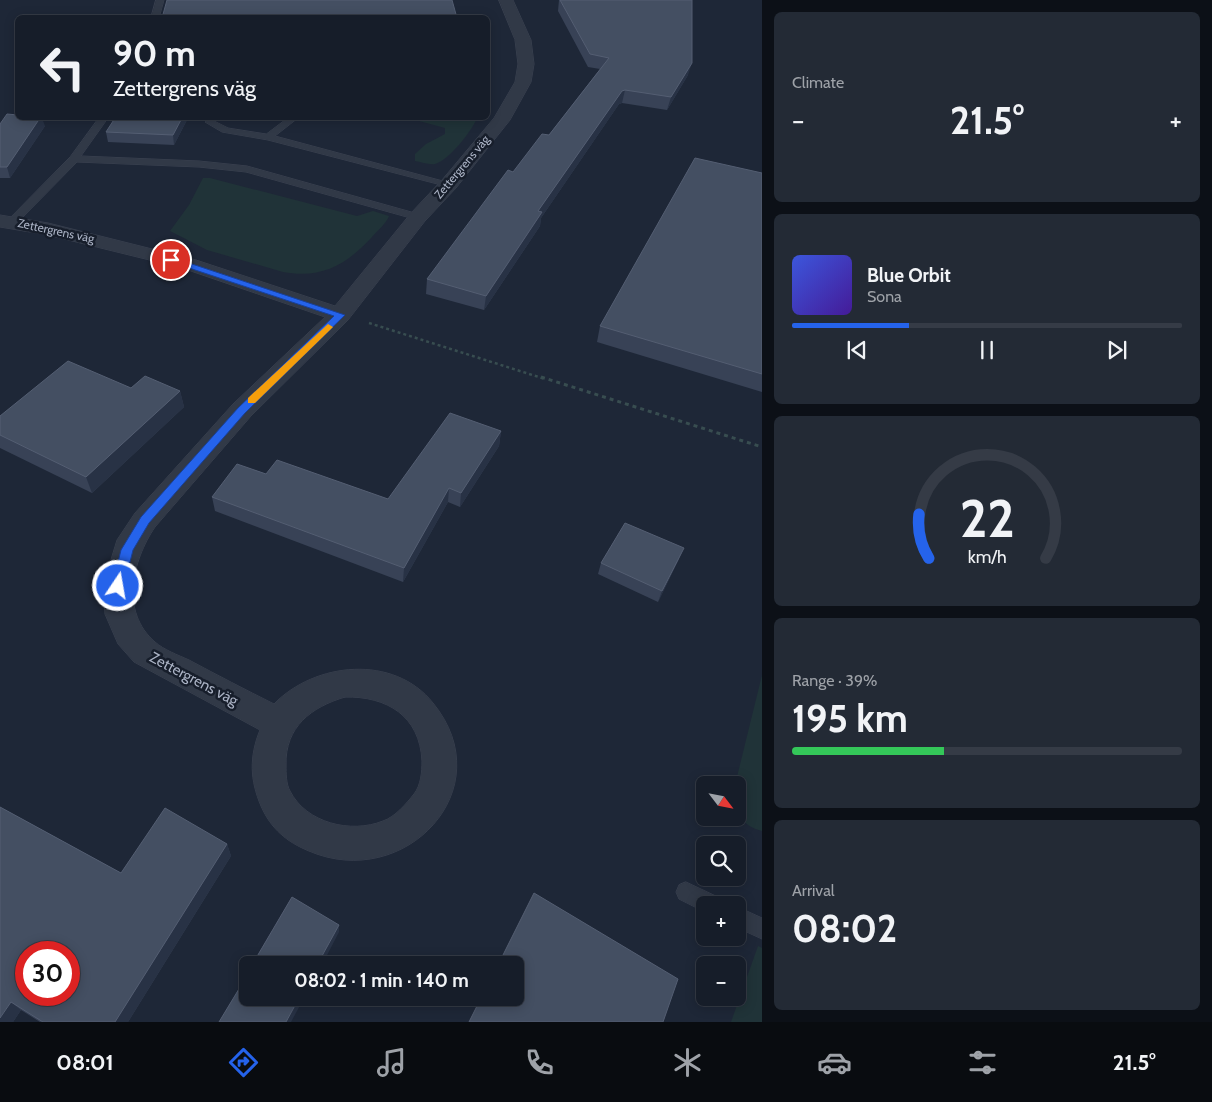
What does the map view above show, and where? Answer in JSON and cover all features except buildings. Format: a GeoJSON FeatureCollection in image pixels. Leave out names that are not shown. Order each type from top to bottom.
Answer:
{"type":"FeatureCollection","features":[{"type":"Feature","properties":{"kind":"street","name":"Zettergrens väg"},"geometry":{"type":"LineString","coordinates":[[279,723],[145,653],[129,635],[120,614],[118,586],[126,553],[131,540],[145,520],[242,410],[340,315],[418,217],[450,184],[501,120],[523,82],[526,64],[524,46],[506,0]]}},
{"type":"Feature","properties":{"kind":"street","name":"Zettergrens väg"},"geometry":{"type":"LineString","coordinates":[[6,221],[112,244],[189,264],[340,315]]}},
{"type":"Feature","properties":{"kind":"street"},"geometry":{"type":"LineString","coordinates":[[344,683],[371,684],[395,691],[416,706],[432,726],[440,750],[439,777],[430,802],[411,823],[388,838],[360,844],[332,842],[307,833],[286,816],[273,794],[267,770],[270,746],[279,723],[297,704],[319,690],[344,683]]}},
{"type":"Feature","properties":{"kind":"lane"},"geometry":{"type":"LineString","coordinates":[[156,15],[160,0]]}},
{"type":"Feature","properties":{"kind":"lane"},"geometry":{"type":"LineString","coordinates":[[6,221],[74,159],[102,120]]}},
{"type":"Feature","properties":{"kind":"lane"},"geometry":{"type":"LineString","coordinates":[[268,137],[290,120]]}},
{"type":"Feature","properties":{"kind":"lane"},"geometry":{"type":"LineString","coordinates":[[210,122],[225,130],[268,137],[450,184]]}},
{"type":"Feature","properties":{"kind":"lane"},"geometry":{"type":"LineString","coordinates":[[74,159],[199,164],[247,169],[418,217]]}},
{"type":"Feature","properties":{"kind":"lane"},"geometry":{"type":"LineString","coordinates":[[686,892],[696,897]]}},
{"type":"Feature","properties":{"kind":"lane"},"geometry":{"type":"LineString","coordinates":[[746,921],[762,930]]}},
{"type":"Feature","properties":{"kind":"path"},"geometry":{"type":"LineString","coordinates":[[340,315],[386,327],[762,447]]}},
{"type":"Feature","properties":{"kind":"green space"},"geometry":{"type":"Polygon","coordinates":[[[415,120],[476,120],[465,137],[447,157],[435,164],[415,161],[415,154],[426,144],[445,134],[445,128],[415,120]]]}},
{"type":"Feature","properties":{"kind":"green space"},"geometry":{"type":"Polygon","coordinates":[[[203,178],[210,178],[357,216],[373,211],[389,216],[384,225],[362,247],[332,268],[310,273],[283,272],[207,250],[170,231],[189,205],[203,178]]]}},
{"type":"Feature","properties":{"kind":"green space"},"geometry":{"type":"Polygon","coordinates":[[[762,675],[762,831],[746,823],[746,776],[737,776],[762,675]]]}},
{"type":"Feature","properties":{"kind":"green space"},"geometry":{"type":"Polygon","coordinates":[[[758,946],[762,948],[762,1022],[731,1022],[737,1006],[746,1006],[746,980],[758,946]]]}},
{"type":"Feature","properties":{"kind":"slow traffic"},"geometry":{"type":"LineString","coordinates":[[251,401],[328,327]]}},
{"type":"Feature","properties":{"kind":"route"},"geometry":{"type":"LineString","coordinates":[[118,586],[124,559],[131,540],[145,520],[242,410],[340,315],[189,264],[171,260]]}}]}
